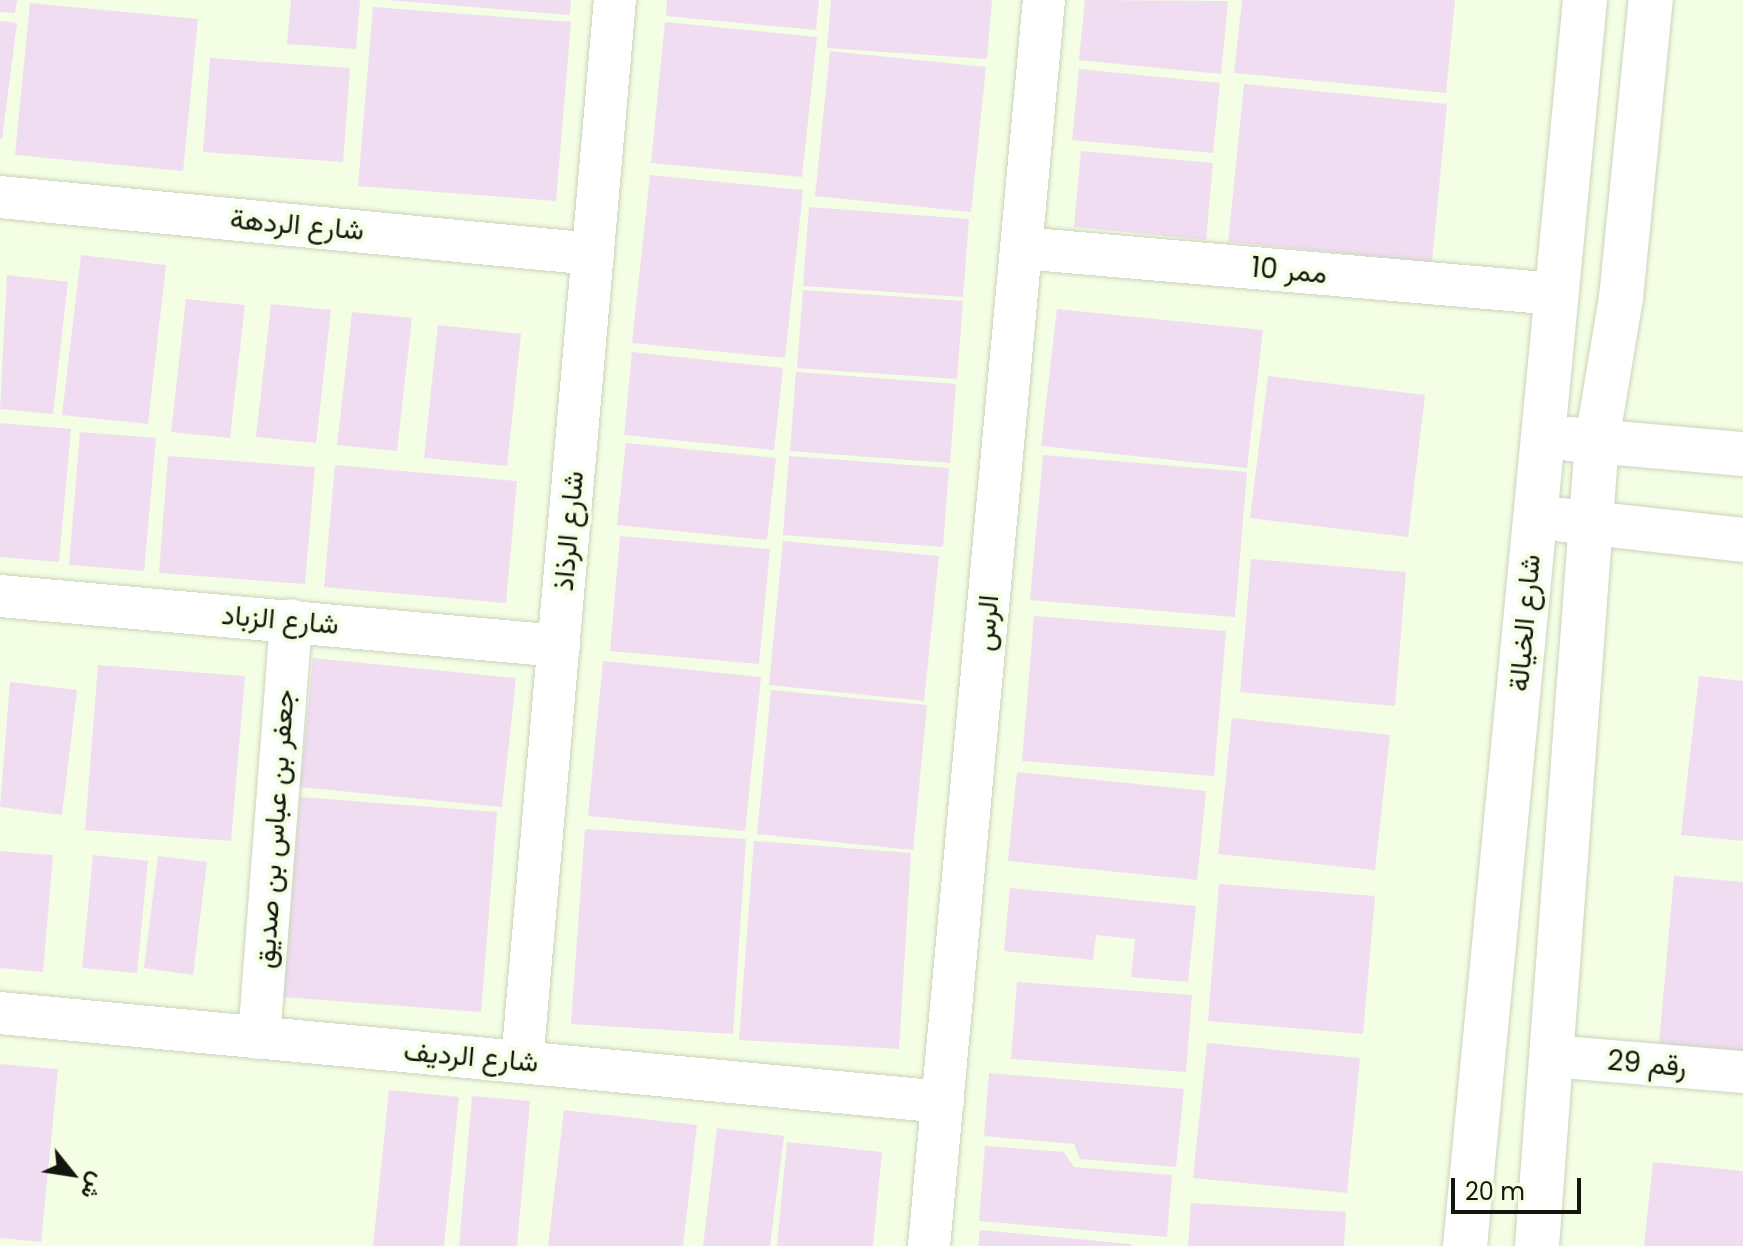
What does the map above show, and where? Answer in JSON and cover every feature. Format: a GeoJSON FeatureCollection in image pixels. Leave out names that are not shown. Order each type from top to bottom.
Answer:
{"type":"FeatureCollection","features":[{"type":"Feature","properties":{"kind":"street","name":"شارع الرذاذ"},"geometry":{"type":"LineString","coordinates":[[522,1062],[615,0]]}},
{"type":"Feature","properties":{"kind":"street","name":"الرس"},"geometry":{"type":"LineString","coordinates":[[929,1246],[1044,0]]}},
{"type":"Feature","properties":{"kind":"street","name":"شارع الخيالة"},"geometry":{"type":"LineString","coordinates":[[1465,1246],[1521,664],[1539,437],[1585,0]]}},
{"type":"Feature","properties":{"kind":"street","name":"شارع الخيالة"},"geometry":{"type":"LineString","coordinates":[[1537,1246],[1597,441],[1621,298],[1651,0]]}},
{"type":"Feature","properties":{"kind":"street","name":"شارع الردهة"},"geometry":{"type":"LineString","coordinates":[[0,197],[593,254]]}},
{"type":"Feature","properties":{"kind":"street","name":"ممر 10"},"geometry":{"type":"LineString","coordinates":[[1021,248],[1555,302]]}},
{"type":"Feature","properties":{"kind":"street"},"geometry":{"type":"LineString","coordinates":[[1555,302],[1566,364],[1575,372],[1597,360],[1621,298]]}},
{"type":"Feature","properties":{"kind":"street"},"geometry":{"type":"LineString","coordinates":[[1539,437],[1743,454]]}},
{"type":"Feature","properties":{"kind":"street"},"geometry":{"type":"LineString","coordinates":[[1533,518],[1743,540]]}},
{"type":"Feature","properties":{"kind":"street"},"geometry":{"type":"LineString","coordinates":[[1521,664],[1542,577],[1581,578],[1580,672]]}},
{"type":"Feature","properties":{"kind":"street","name":"شارع الزباد"},"geometry":{"type":"LineString","coordinates":[[0,596],[559,646]]}},
{"type":"Feature","properties":{"kind":"street","name":"جعفر بن عباس بن صديق"},"geometry":{"type":"LineString","coordinates":[[259,1038],[291,620]]}},
{"type":"Feature","properties":{"kind":"street","name":"شارع الرديف"},"geometry":{"type":"LineString","coordinates":[[0,1013],[943,1102]]}},
{"type":"Feature","properties":{"kind":"street","name":"رقم 29"},"geometry":{"type":"LineString","coordinates":[[1551,1056],[1743,1072]]}},
{"type":"Feature","properties":{"kind":"building"},"geometry":{"type":"Polygon","coordinates":[[[0,0],[17,0],[15,13],[0,12],[0,0]]]}},
{"type":"Feature","properties":{"kind":"building"},"geometry":{"type":"Polygon","coordinates":[[[291,0],[360,0],[356,49],[287,44],[291,0]]]}},
{"type":"Feature","properties":{"kind":"building"},"geometry":{"type":"Polygon","coordinates":[[[387,0],[571,0],[570,15],[387,0]]]}},
{"type":"Feature","properties":{"kind":"building"},"geometry":{"type":"Polygon","coordinates":[[[667,0],[819,0],[816,30],[666,16],[667,0]]]}},
{"type":"Feature","properties":{"kind":"building"},"geometry":{"type":"Polygon","coordinates":[[[831,0],[992,0],[987,59],[827,48],[831,0]]]}},
{"type":"Feature","properties":{"kind":"building"},"geometry":{"type":"Polygon","coordinates":[[[1085,0],[1228,1],[1221,74],[1079,60],[1085,0]]]}},
{"type":"Feature","properties":{"kind":"building"},"geometry":{"type":"Polygon","coordinates":[[[1242,0],[1455,0],[1446,93],[1234,73],[1242,0]]]}},
{"type":"Feature","properties":{"kind":"building"},"geometry":{"type":"Polygon","coordinates":[[[30,3],[198,19],[183,171],[15,155],[30,3]]]}},
{"type":"Feature","properties":{"kind":"building"},"geometry":{"type":"Polygon","coordinates":[[[373,7],[571,22],[556,201],[358,186],[373,7]]]}},
{"type":"Feature","properties":{"kind":"building"},"geometry":{"type":"Polygon","coordinates":[[[0,21],[17,23],[2,139],[0,139],[0,21]]]}},
{"type":"Feature","properties":{"kind":"building"},"geometry":{"type":"Polygon","coordinates":[[[665,22],[817,37],[802,177],[651,163],[665,22]]]}},
{"type":"Feature","properties":{"kind":"building"},"geometry":{"type":"Polygon","coordinates":[[[830,51],[986,67],[971,212],[815,196],[830,51]]]}},
{"type":"Feature","properties":{"kind":"building"},"geometry":{"type":"Polygon","coordinates":[[[210,58],[350,68],[343,162],[203,152],[210,58]]]}},
{"type":"Feature","properties":{"kind":"building"},"geometry":{"type":"Polygon","coordinates":[[[1079,69],[1220,83],[1213,153],[1072,140],[1079,69]]]}},
{"type":"Feature","properties":{"kind":"building"},"geometry":{"type":"Polygon","coordinates":[[[1244,84],[1447,104],[1432,262],[1228,242],[1244,84]]]}},
{"type":"Feature","properties":{"kind":"building"},"geometry":{"type":"Polygon","coordinates":[[[1081,151],[1213,163],[1206,240],[1074,227],[1081,151]]]}},
{"type":"Feature","properties":{"kind":"building"},"geometry":{"type":"Polygon","coordinates":[[[650,175],[803,190],[785,358],[632,343],[650,175]]]}},
{"type":"Feature","properties":{"kind":"building"},"geometry":{"type":"Polygon","coordinates":[[[809,207],[969,219],[963,297],[803,286],[809,207]]]}},
{"type":"Feature","properties":{"kind":"building"},"geometry":{"type":"Polygon","coordinates":[[[81,255],[166,265],[148,424],[62,415],[81,255]]]}},
{"type":"Feature","properties":{"kind":"building"},"geometry":{"type":"Polygon","coordinates":[[[7,275],[68,282],[53,414],[0,409],[7,275]]]}},
{"type":"Feature","properties":{"kind":"building"},"geometry":{"type":"Polygon","coordinates":[[[803,290],[963,301],[957,379],[797,368],[803,290]]]}},
{"type":"Feature","properties":{"kind":"building"},"geometry":{"type":"Polygon","coordinates":[[[186,299],[245,305],[230,438],[171,432],[186,299]]]}},
{"type":"Feature","properties":{"kind":"building"},"geometry":{"type":"Polygon","coordinates":[[[271,304],[331,310],[316,443],[256,437],[271,304]]]}},
{"type":"Feature","properties":{"kind":"building"},"geometry":{"type":"Polygon","coordinates":[[[1057,309],[1263,330],[1247,468],[1041,446],[1057,309]]]}},
{"type":"Feature","properties":{"kind":"building"},"geometry":{"type":"Polygon","coordinates":[[[352,312],[412,318],[397,451],[337,445],[352,312]]]}},
{"type":"Feature","properties":{"kind":"building"},"geometry":{"type":"Polygon","coordinates":[[[438,325],[521,334],[507,466],[424,458],[438,325]]]}},
{"type":"Feature","properties":{"kind":"building"},"geometry":{"type":"Polygon","coordinates":[[[632,352],[783,368],[774,450],[624,435],[632,352]]]}},
{"type":"Feature","properties":{"kind":"building"},"geometry":{"type":"Polygon","coordinates":[[[796,372],[956,384],[950,463],[790,451],[796,372]]]}},
{"type":"Feature","properties":{"kind":"building"},"geometry":{"type":"Polygon","coordinates":[[[1268,376],[1425,395],[1408,537],[1250,518],[1268,376]]]}},
{"type":"Feature","properties":{"kind":"building"},"geometry":{"type":"Polygon","coordinates":[[[0,423],[71,429],[59,562],[0,557],[0,423]]]}},
{"type":"Feature","properties":{"kind":"building"},"geometry":{"type":"Polygon","coordinates":[[[80,432],[156,438],[144,571],[69,565],[80,432]]]}},
{"type":"Feature","properties":{"kind":"building"},"geometry":{"type":"Polygon","coordinates":[[[626,443],[776,458],[767,540],[617,525],[626,443]]]}},
{"type":"Feature","properties":{"kind":"building"},"geometry":{"type":"Polygon","coordinates":[[[1043,455],[1247,472],[1235,617],[1030,600],[1043,455]]]}},
{"type":"Feature","properties":{"kind":"building"},"geometry":{"type":"Polygon","coordinates":[[[168,456],[315,467],[305,584],[159,573],[168,456]]]}},
{"type":"Feature","properties":{"kind":"building"},"geometry":{"type":"Polygon","coordinates":[[[789,456],[949,468],[943,547],[783,535],[789,456]]]}},
{"type":"Feature","properties":{"kind":"building"},"geometry":{"type":"Polygon","coordinates":[[[335,465],[517,481],[506,603],[324,587],[335,465]]]}},
{"type":"Feature","properties":{"kind":"building"},"geometry":{"type":"Polygon","coordinates":[[[620,536],[770,549],[759,664],[610,651],[620,536]]]}},
{"type":"Feature","properties":{"kind":"building"},"geometry":{"type":"Polygon","coordinates":[[[783,541],[939,556],[924,701],[769,685],[783,541]]]}},
{"type":"Feature","properties":{"kind":"building"},"geometry":{"type":"Polygon","coordinates":[[[1251,559],[1406,572],[1395,706],[1240,692],[1251,559]]]}},
{"type":"Feature","properties":{"kind":"building"},"geometry":{"type":"Polygon","coordinates":[[[1034,616],[1226,631],[1214,776],[1022,761],[1034,616]]]}},
{"type":"Feature","properties":{"kind":"building"},"geometry":{"type":"Polygon","coordinates":[[[313,658],[516,678],[502,807],[300,787],[313,658]]]}},
{"type":"Feature","properties":{"kind":"building"},"geometry":{"type":"Polygon","coordinates":[[[603,661],[761,677],[745,831],[588,816],[603,661]]]}},
{"type":"Feature","properties":{"kind":"building"},"geometry":{"type":"Polygon","coordinates":[[[98,665],[245,676],[231,841],[85,830],[98,665]]]}},
{"type":"Feature","properties":{"kind":"building"},"geometry":{"type":"Polygon","coordinates":[[[1699,676],[1743,681],[1743,841],[1681,835],[1699,676]]]}},
{"type":"Feature","properties":{"kind":"building"},"geometry":{"type":"Polygon","coordinates":[[[10,682],[77,690],[62,815],[0,807],[10,682]]]}},
{"type":"Feature","properties":{"kind":"building"},"geometry":{"type":"Polygon","coordinates":[[[771,690],[927,705],[913,850],[757,834],[771,690]]]}},
{"type":"Feature","properties":{"kind":"building"},"geometry":{"type":"Polygon","coordinates":[[[1232,718],[1390,735],[1375,870],[1218,854],[1232,718]]]}},
{"type":"Feature","properties":{"kind":"building"},"geometry":{"type":"Polygon","coordinates":[[[1017,772],[1206,791],[1197,880],[1008,861],[1017,772]]]}},
{"type":"Feature","properties":{"kind":"building"},"geometry":{"type":"Polygon","coordinates":[[[300,797],[497,812],[481,1012],[283,997],[300,797]]]}},
{"type":"Feature","properties":{"kind":"building"},"geometry":{"type":"Polygon","coordinates":[[[585,829],[746,839],[733,1034],[571,1024],[585,829]]]}},
{"type":"Feature","properties":{"kind":"building"},"geometry":{"type":"Polygon","coordinates":[[[754,841],[911,853],[899,1049],[739,1040],[754,841]]]}},
{"type":"Feature","properties":{"kind":"building"},"geometry":{"type":"Polygon","coordinates":[[[0,851],[53,855],[43,972],[0,968],[0,851]]]}},
{"type":"Feature","properties":{"kind":"building"},"geometry":{"type":"Polygon","coordinates":[[[93,855],[148,861],[137,973],[82,968],[93,855]]]}},
{"type":"Feature","properties":{"kind":"building"},"geometry":{"type":"Polygon","coordinates":[[[158,856],[207,862],[193,975],[144,968],[158,856]]]}},
{"type":"Feature","properties":{"kind":"building"},"geometry":{"type":"Polygon","coordinates":[[[1674,876],[1743,882],[1743,1052],[1659,1044],[1674,876]]]}},
{"type":"Feature","properties":{"kind":"building"},"geometry":{"type":"Polygon","coordinates":[[[1219,884],[1375,896],[1363,1034],[1208,1021],[1219,884]]]}},
{"type":"Feature","properties":{"kind":"building"},"geometry":{"type":"Polygon","coordinates":[[[1010,888],[1196,906],[1188,982],[1131,977],[1135,939],[1096,935],[1093,960],[1004,951],[1010,888]]]}},
{"type":"Feature","properties":{"kind":"building"},"geometry":{"type":"Polygon","coordinates":[[[1017,982],[1192,995],[1186,1072],[1011,1059],[1017,982]]]}},
{"type":"Feature","properties":{"kind":"building"},"geometry":{"type":"Polygon","coordinates":[[[1207,1043],[1360,1058],[1347,1193],[1193,1178],[1207,1043]]]}},
{"type":"Feature","properties":{"kind":"building"},"geometry":{"type":"Polygon","coordinates":[[[0,1064],[58,1069],[41,1242],[0,1238],[0,1064]]]}},
{"type":"Feature","properties":{"kind":"building"},"geometry":{"type":"Polygon","coordinates":[[[989,1073],[1184,1089],[1176,1167],[1080,1159],[1074,1144],[984,1136],[989,1073]]]}},
{"type":"Feature","properties":{"kind":"building"},"geometry":{"type":"Polygon","coordinates":[[[389,1090],[459,1097],[444,1246],[373,1246],[389,1090]]]}},
{"type":"Feature","properties":{"kind":"building"},"geometry":{"type":"Polygon","coordinates":[[[472,1096],[530,1101],[517,1246],[459,1246],[472,1096]]]}},
{"type":"Feature","properties":{"kind":"building"},"geometry":{"type":"Polygon","coordinates":[[[564,1110],[697,1125],[683,1246],[548,1246],[564,1110]]]}},
{"type":"Feature","properties":{"kind":"building"},"geometry":{"type":"Polygon","coordinates":[[[717,1128],[784,1136],[770,1246],[703,1246],[717,1128]]]}},
{"type":"Feature","properties":{"kind":"building"},"geometry":{"type":"Polygon","coordinates":[[[787,1142],[882,1152],[873,1246],[777,1246],[787,1142]]]}},
{"type":"Feature","properties":{"kind":"building"},"geometry":{"type":"Polygon","coordinates":[[[985,1146],[1064,1152],[1074,1167],[1172,1175],[1167,1237],[979,1221],[985,1146]]]}},
{"type":"Feature","properties":{"kind":"building"},"geometry":{"type":"Polygon","coordinates":[[[1653,1162],[1743,1171],[1743,1246],[1644,1246],[1653,1162]]]}},
{"type":"Feature","properties":{"kind":"building"},"geometry":{"type":"Polygon","coordinates":[[[1191,1203],[1346,1212],[1344,1246],[1188,1246],[1191,1203]]]}},
{"type":"Feature","properties":{"kind":"building"},"geometry":{"type":"Polygon","coordinates":[[[980,1230],[1131,1244],[1131,1246],[978,1246],[980,1230]]]}}]}
